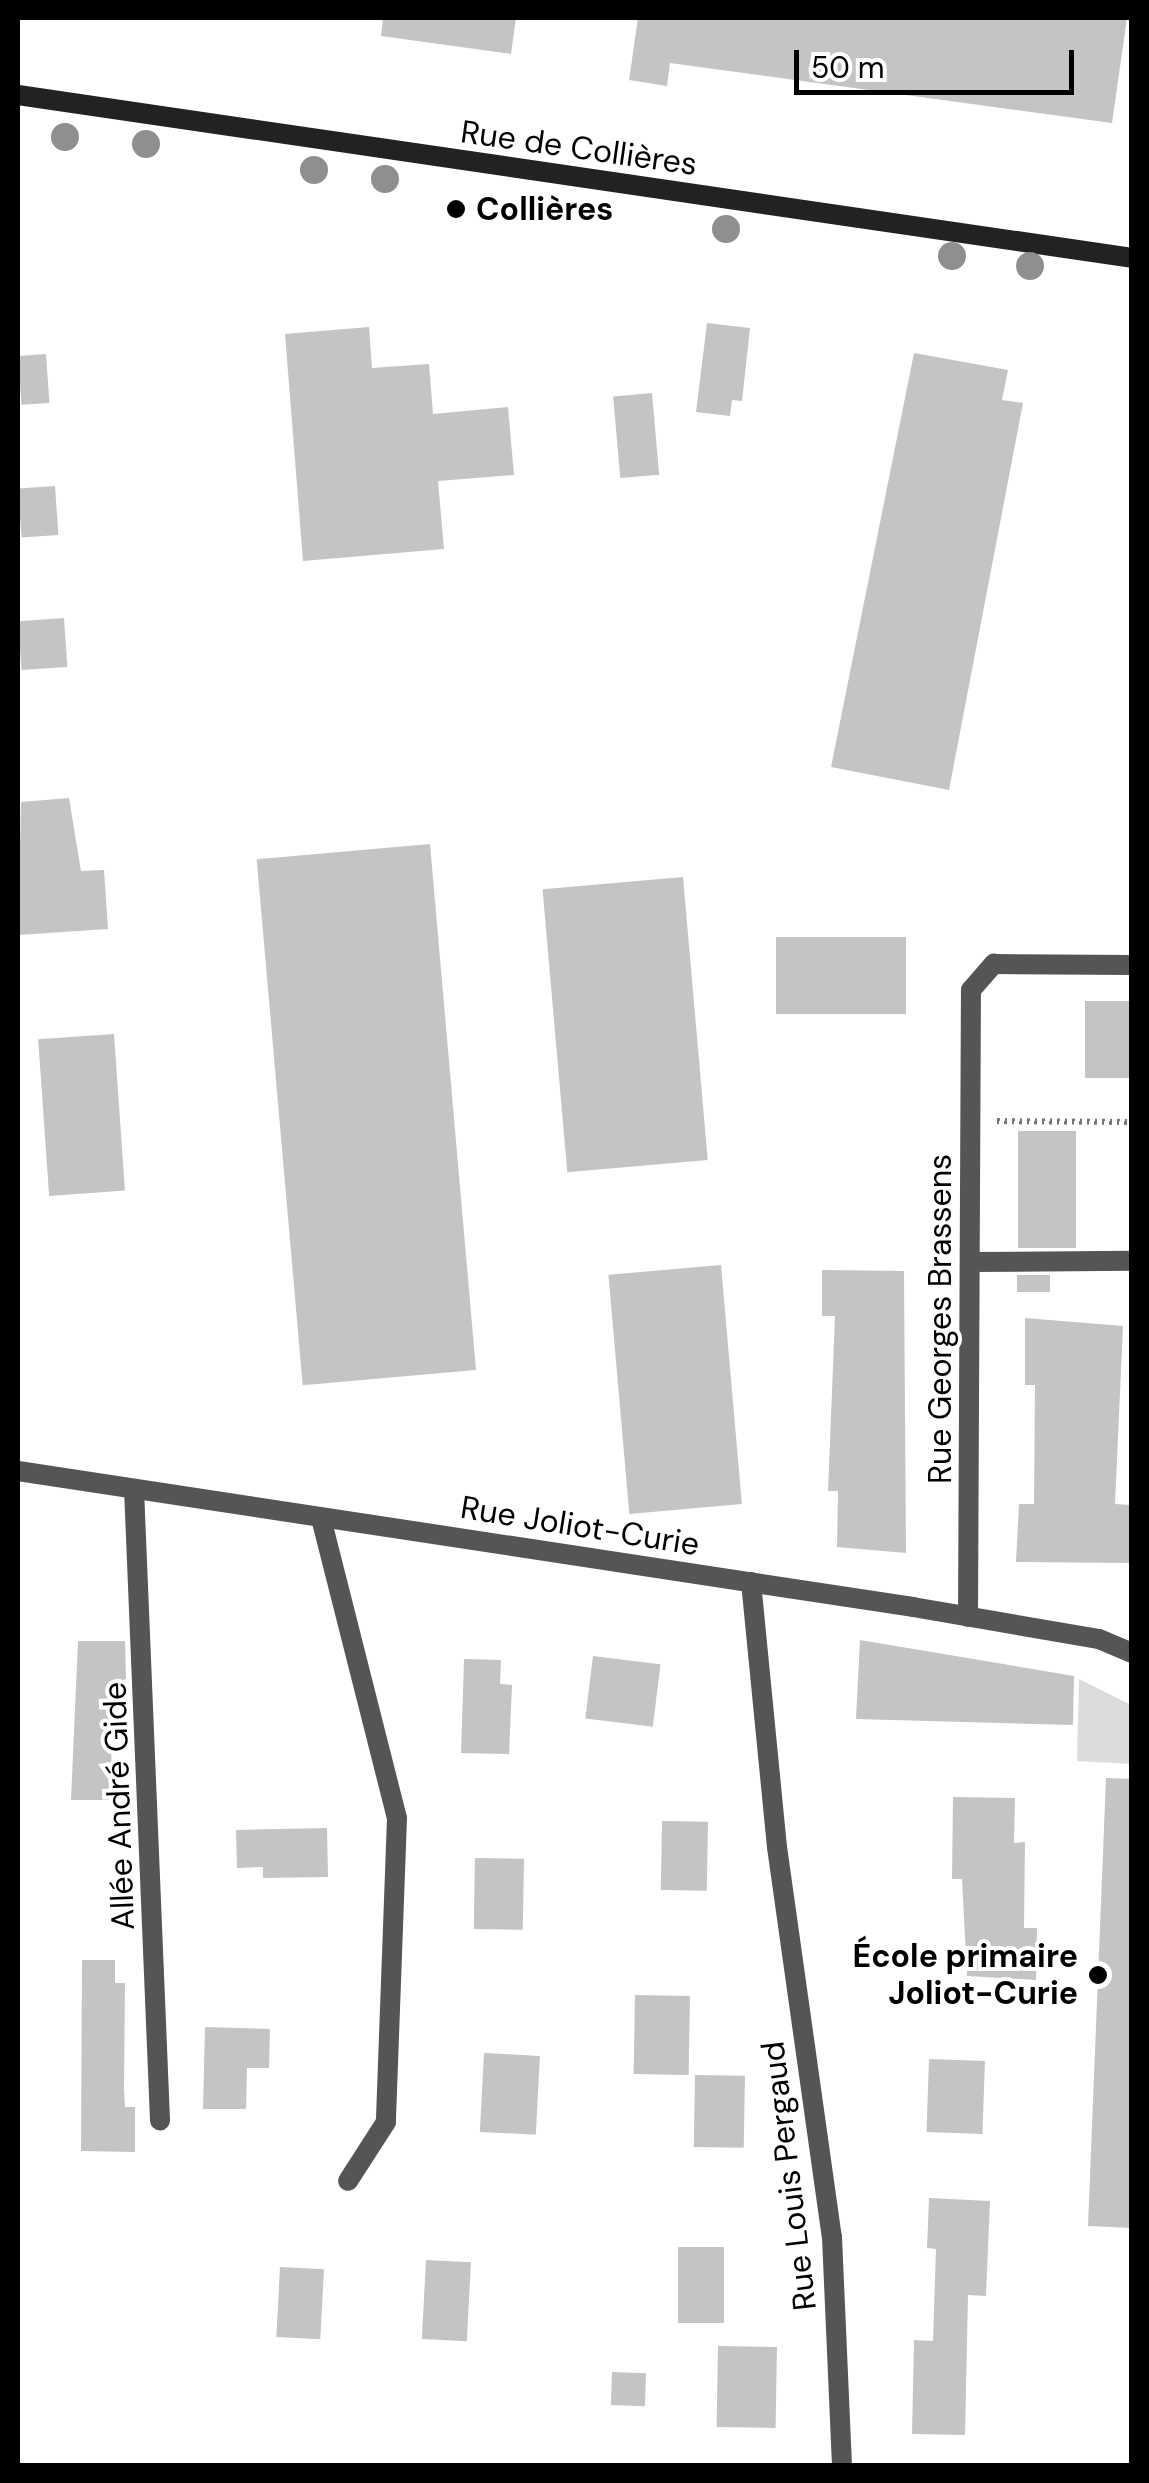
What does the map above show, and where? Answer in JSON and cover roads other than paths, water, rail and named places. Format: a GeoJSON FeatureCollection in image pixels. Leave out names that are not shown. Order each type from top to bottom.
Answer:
{"type":"FeatureCollection","features":[{"type":"Feature","properties":{"kind":"main road","name":"Rue de Collières"},"geometry":{"type":"LineString","coordinates":[[18,94],[1132,258]]}},
{"type":"Feature","properties":{"kind":"street","name":"Rue Georges Brassens"},"geometry":{"type":"LineString","coordinates":[[968,1617],[971,990],[994,964],[1132,964]]}},
{"type":"Feature","properties":{"kind":"street"},"geometry":{"type":"LineString","coordinates":[[970,1262],[1132,1261]]}},
{"type":"Feature","properties":{"kind":"street","name":"Rue Joliot-Curie"},"geometry":{"type":"LineString","coordinates":[[18,1472],[968,1617],[1098,1639],[1132,1653]]}},
{"type":"Feature","properties":{"kind":"street","name":"Allée André Gide"},"geometry":{"type":"LineString","coordinates":[[134,1489],[160,2120]]}},
{"type":"Feature","properties":{"kind":"street"},"geometry":{"type":"LineString","coordinates":[[321,1518],[397,1818],[386,2122],[348,2181]]}},
{"type":"Feature","properties":{"kind":"street","name":"Rue Louis Pergaud"},"geometry":{"type":"LineString","coordinates":[[751,1582],[777,1847],[832,2237],[842,2466]]}},
{"type":"Feature","properties":{"kind":"place","name":"Collières"},"geometry":{"type":"Point","coordinates":[456,209]}},
{"type":"Feature","properties":{"kind":"place","name":"École primaire Joliot-Curie"},"geometry":{"type":"Point","coordinates":[1098,1975]}}]}
